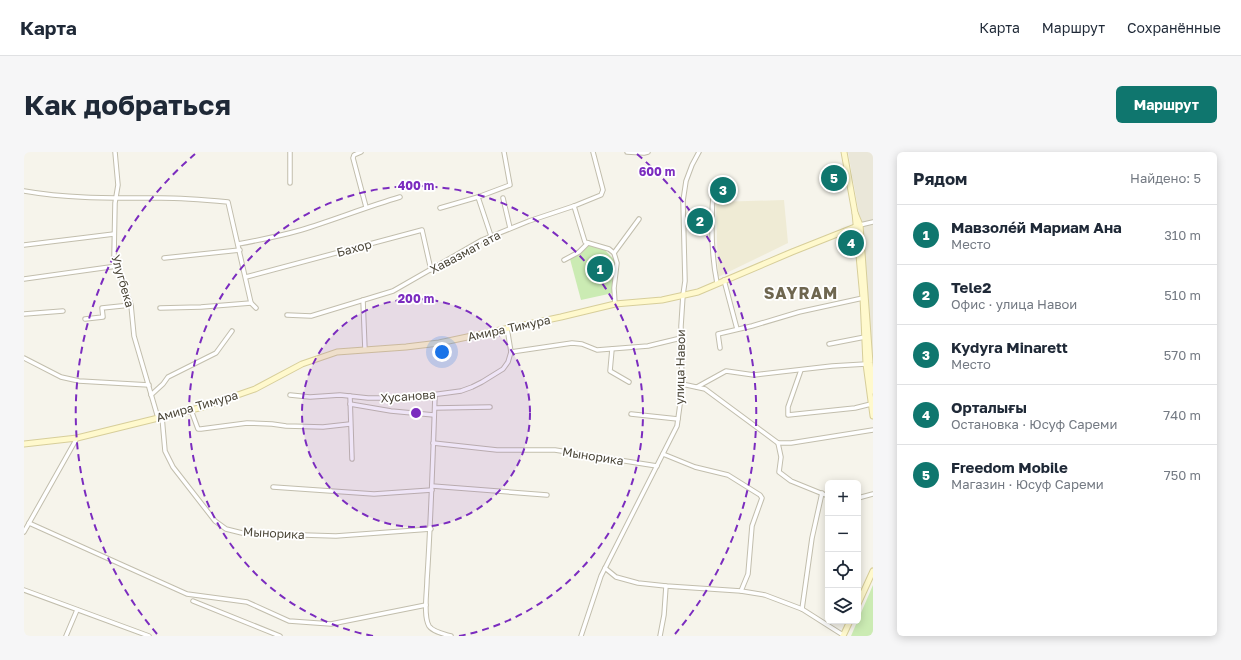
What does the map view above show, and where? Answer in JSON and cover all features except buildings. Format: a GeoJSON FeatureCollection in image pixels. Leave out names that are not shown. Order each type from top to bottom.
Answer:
{"type":"FeatureCollection","features":[{"type":"Feature","properties":{"kind":"street","name":"Улугбека"},"geometry":{"type":"LineString","coordinates":[[115,152],[118,185],[114,234],[114,257],[131,305],[134,336],[148,385],[160,418]]}},
{"type":"Feature","properties":{"kind":"street"},"geometry":{"type":"LineString","coordinates":[[290,152],[290,183]]}},
{"type":"Feature","properties":{"kind":"street"},"geometry":{"type":"LineString","coordinates":[[361,152],[354,155],[353,158],[366,207]]}},
{"type":"Feature","properties":{"kind":"street"},"geometry":{"type":"LineString","coordinates":[[440,208],[478,197],[510,185],[504,152]]}},
{"type":"Feature","properties":{"kind":"street","name":"Хавазмат ата"},"geometry":{"type":"LineString","coordinates":[[287,315],[310,316],[393,291],[482,240],[510,228],[601,195],[603,190],[593,152]]}},
{"type":"Feature","properties":{"kind":"street"},"geometry":{"type":"LineString","coordinates":[[627,152],[648,152]]}},
{"type":"Feature","properties":{"kind":"street","name":"улица Навои"},"geometry":{"type":"LineString","coordinates":[[581,636],[605,568],[677,426],[682,384],[681,338],[685,281],[683,201],[686,181],[699,152]]}},
{"type":"Feature","properties":{"kind":"street"},"geometry":{"type":"LineString","coordinates":[[844,152],[858,226],[873,391]]}},
{"type":"Feature","properties":{"kind":"street"},"geometry":{"type":"LineString","coordinates":[[714,184],[713,239],[717,283]]}},
{"type":"Feature","properties":{"kind":"street"},"geometry":{"type":"LineString","coordinates":[[24,191],[51,196],[116,199],[162,198],[228,202],[251,303],[256,308]]}},
{"type":"Feature","properties":{"kind":"street"},"geometry":{"type":"LineString","coordinates":[[238,244],[302,230],[366,207],[400,197]]}},
{"type":"Feature","properties":{"kind":"street"},"geometry":{"type":"LineString","coordinates":[[478,197],[491,236]]}},
{"type":"Feature","properties":{"kind":"street"},"geometry":{"type":"LineString","coordinates":[[502,198],[510,228]]}},
{"type":"Feature","properties":{"kind":"street"},"geometry":{"type":"LineString","coordinates":[[574,206],[585,242],[609,248],[614,253],[617,263],[614,288],[615,304]]}},
{"type":"Feature","properties":{"kind":"street"},"geometry":{"type":"LineString","coordinates":[[614,253],[638,219]]}},
{"type":"Feature","properties":{"kind":"street","name":"Амира Тимура"},"geometry":{"type":"LineString","coordinates":[[24,444],[77,438],[191,410],[255,389],[302,364],[337,352],[439,343],[615,304],[662,300],[698,292],[858,226],[873,222]]}},
{"type":"Feature","properties":{"kind":"street"},"geometry":{"type":"LineString","coordinates":[[858,226],[863,298],[868,335]]}},
{"type":"Feature","properties":{"kind":"street","name":"Бахор"},"geometry":{"type":"LineString","coordinates":[[246,277],[422,230],[431,270]]}},
{"type":"Feature","properties":{"kind":"street"},"geometry":{"type":"LineString","coordinates":[[24,245],[114,234]]}},
{"type":"Feature","properties":{"kind":"street"},"geometry":{"type":"LineString","coordinates":[[564,260],[579,252],[588,242]]}},
{"type":"Feature","properties":{"kind":"street"},"geometry":{"type":"LineString","coordinates":[[164,258],[240,250]]}},
{"type":"Feature","properties":{"kind":"street"},"geometry":{"type":"LineString","coordinates":[[24,279],[117,266]]}},
{"type":"Feature","properties":{"kind":"street"},"geometry":{"type":"LineString","coordinates":[[724,280],[737,329]]}},
{"type":"Feature","properties":{"kind":"street"},"geometry":{"type":"LineString","coordinates":[[720,348],[718,334],[798,312],[863,298]]}},
{"type":"Feature","properties":{"kind":"street"},"geometry":{"type":"LineString","coordinates":[[363,300],[365,350]]}},
{"type":"Feature","properties":{"kind":"street"},"geometry":{"type":"LineString","coordinates":[[160,308],[201,307],[251,303]]}},
{"type":"Feature","properties":{"kind":"street"},"geometry":{"type":"LineString","coordinates":[[85,319],[103,317],[102,308],[131,305]]}},
{"type":"Feature","properties":{"kind":"street"},"geometry":{"type":"LineString","coordinates":[[24,314],[62,312]]}},
{"type":"Feature","properties":{"kind":"street"},"geometry":{"type":"LineString","coordinates":[[507,328],[511,352],[572,343],[582,344],[597,350],[612,349],[648,346],[681,338]]}},
{"type":"Feature","properties":{"kind":"street"},"geometry":{"type":"LineString","coordinates":[[152,395],[168,377],[216,353],[232,331]]}},
{"type":"Feature","properties":{"kind":"street"},"geometry":{"type":"LineString","coordinates":[[830,344],[868,335]]}},
{"type":"Feature","properties":{"kind":"street"},"geometry":{"type":"LineString","coordinates":[[612,349],[610,371],[629,382]]}},
{"type":"Feature","properties":{"kind":"street","name":"Хусанова"},"geometry":{"type":"LineString","coordinates":[[290,395],[310,397],[350,396],[368,398],[409,398],[461,391],[482,382],[503,369],[508,362],[511,352]]}},
{"type":"Feature","properties":{"kind":"street"},"geometry":{"type":"LineString","coordinates":[[24,358],[61,377],[79,381],[148,385]]}},
{"type":"Feature","properties":{"kind":"street"},"geometry":{"type":"LineString","coordinates":[[697,387],[726,371],[754,375],[870,363]]}},
{"type":"Feature","properties":{"kind":"street"},"geometry":{"type":"LineString","coordinates":[[870,363],[871,404],[873,416]]}},
{"type":"Feature","properties":{"kind":"street"},"geometry":{"type":"LineString","coordinates":[[801,370],[788,407],[788,415],[855,408],[871,404]]}},
{"type":"Feature","properties":{"kind":"street"},"geometry":{"type":"LineString","coordinates":[[682,384],[705,389],[778,443],[791,443],[873,430]]}},
{"type":"Feature","properties":{"kind":"street"},"geometry":{"type":"LineString","coordinates":[[435,395],[431,529],[426,605],[429,626],[434,630],[451,636]]}},
{"type":"Feature","properties":{"kind":"street"},"geometry":{"type":"LineString","coordinates":[[350,396],[352,459]]}},
{"type":"Feature","properties":{"kind":"street"},"geometry":{"type":"LineString","coordinates":[[350,404],[391,411],[434,415]]}},
{"type":"Feature","properties":{"kind":"street"},"geometry":{"type":"LineString","coordinates":[[434,408],[490,407]]}},
{"type":"Feature","properties":{"kind":"street"},"geometry":{"type":"LineString","coordinates":[[191,410],[198,429],[247,423],[316,427],[350,424]]}},
{"type":"Feature","properties":{"kind":"street"},"geometry":{"type":"LineString","coordinates":[[631,414],[678,419]]}},
{"type":"Feature","properties":{"kind":"street","name":"Мынорика"},"geometry":{"type":"LineString","coordinates":[[160,418],[165,451],[174,467],[215,521],[226,529],[242,532],[336,536],[431,529]]}},
{"type":"Feature","properties":{"kind":"street"},"geometry":{"type":"LineString","coordinates":[[24,532],[77,438]]}},
{"type":"Feature","properties":{"kind":"street","name":"Мынорика"},"geometry":{"type":"LineString","coordinates":[[433,443],[497,450],[555,450],[657,466]]}},
{"type":"Feature","properties":{"kind":"street"},"geometry":{"type":"LineString","coordinates":[[778,443],[781,457],[779,472],[791,481],[825,494]]}},
{"type":"Feature","properties":{"kind":"street"},"geometry":{"type":"LineString","coordinates":[[663,454],[695,467],[728,475],[762,498],[752,526],[748,574],[741,592]]}},
{"type":"Feature","properties":{"kind":"street"},"geometry":{"type":"LineString","coordinates":[[273,487],[374,494],[432,488],[547,495]]}},
{"type":"Feature","properties":{"kind":"street"},"geometry":{"type":"LineString","coordinates":[[802,608],[812,538],[822,493]]}},
{"type":"Feature","properties":{"kind":"street"},"geometry":{"type":"LineString","coordinates":[[861,497],[873,494]]}},
{"type":"Feature","properties":{"kind":"street"},"geometry":{"type":"LineString","coordinates":[[30,523],[187,594],[247,602],[289,621],[331,624],[426,605]]}},
{"type":"Feature","properties":{"kind":"street"},"geometry":{"type":"LineString","coordinates":[[605,568],[616,577],[638,583],[765,595],[802,608],[843,636],[849,624]]}},
{"type":"Feature","properties":{"kind":"street"},"geometry":{"type":"LineString","coordinates":[[861,597],[873,571]]}},
{"type":"Feature","properties":{"kind":"street"},"geometry":{"type":"LineString","coordinates":[[660,636],[664,616],[666,586]]}},
{"type":"Feature","properties":{"kind":"street"},"geometry":{"type":"LineString","coordinates":[[24,590],[149,636]]}},
{"type":"Feature","properties":{"kind":"street"},"geometry":{"type":"LineString","coordinates":[[193,601],[280,636]]}},
{"type":"Feature","properties":{"kind":"street"},"geometry":{"type":"LineString","coordinates":[[66,636],[77,610]]}},
{"type":"Feature","properties":{"kind":"shaded area"},"geometry":{"type":"Polygon","coordinates":[[[848,152],[873,152],[873,367],[868,294],[863,259],[860,220],[848,152]]]}},
{"type":"Feature","properties":{"kind":"shaded area"},"geometry":{"type":"Polygon","coordinates":[[[784,200],[788,243],[718,277],[716,202],[784,200]]]}},
{"type":"Feature","properties":{"kind":"green space"},"geometry":{"type":"Polygon","coordinates":[[[589,245],[605,250],[615,261],[613,293],[581,300],[570,259],[589,245]]]}},
{"type":"Feature","properties":{"kind":"green space"},"geometry":{"type":"Polygon","coordinates":[[[873,585],[873,636],[851,636],[856,624],[861,624],[861,613],[873,585]]]}},
{"type":"Feature","properties":{"kind":"place","name":"Freedom Mobile"},"geometry":{"type":"Point","coordinates":[834,178]}},
{"type":"Feature","properties":{"kind":"place","name":"Kydyra Minarett"},"geometry":{"type":"Point","coordinates":[723,190]}},
{"type":"Feature","properties":{"kind":"place","name":"Tele2"},"geometry":{"type":"Point","coordinates":[700,221]}},
{"type":"Feature","properties":{"kind":"place","name":"Орталығы"},"geometry":{"type":"Point","coordinates":[851,243]}},
{"type":"Feature","properties":{"kind":"place","name":"Мавзоле́й Мариам Ана"},"geometry":{"type":"Point","coordinates":[600,269]}},
{"type":"Feature","properties":{"kind":"district","name":"SAYRAM"},"geometry":{"type":"Point","coordinates":[801,293]}}]}
